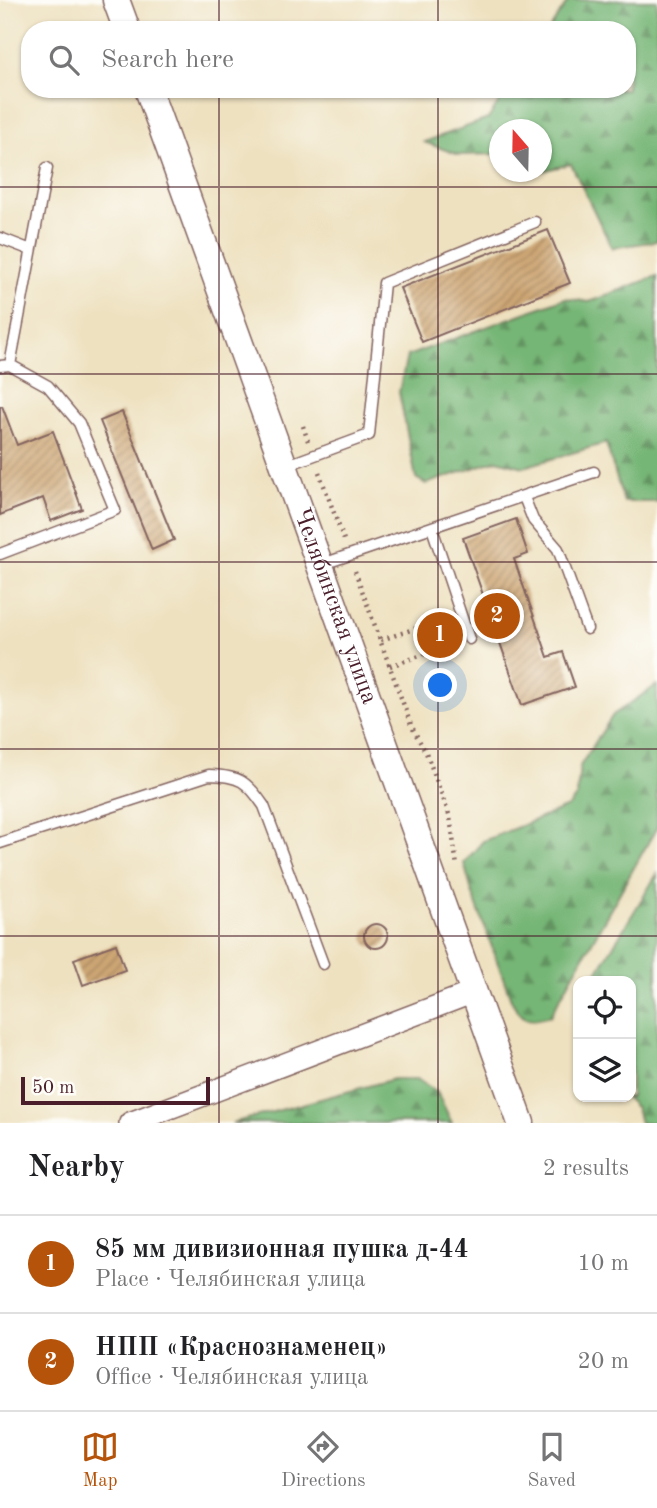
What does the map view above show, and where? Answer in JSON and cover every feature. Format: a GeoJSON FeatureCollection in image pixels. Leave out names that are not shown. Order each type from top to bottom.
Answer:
{"type":"FeatureCollection","features":[{"type":"Feature","properties":{"kind":"street"},"geometry":{"type":"LineString","coordinates":[[116,0],[124,21]]}},
{"type":"Feature","properties":{"kind":"street","name":"Челябинская улица"},"geometry":{"type":"LineString","coordinates":[[151,98],[521,1123]]}},
{"type":"Feature","properties":{"kind":"street"},"geometry":{"type":"LineString","coordinates":[[130,1123],[474,992]]}},
{"type":"Feature","properties":{"kind":"lane"},"geometry":{"type":"LineString","coordinates":[[0,554],[115,510],[79,423],[48,386],[5,366],[47,168]]}},
{"type":"Feature","properties":{"kind":"lane"},"geometry":{"type":"LineString","coordinates":[[285,466],[369,435],[384,283],[535,222]]}},
{"type":"Feature","properties":{"kind":"lane"},"geometry":{"type":"LineString","coordinates":[[0,238],[31,250]]}},
{"type":"Feature","properties":{"kind":"lane"},"geometry":{"type":"LineString","coordinates":[[320,565],[594,472]]}},
{"type":"Feature","properties":{"kind":"lane"},"geometry":{"type":"LineString","coordinates":[[524,497],[533,520],[558,549],[587,629]]}},
{"type":"Feature","properties":{"kind":"lane"},"geometry":{"type":"LineString","coordinates":[[432,528],[469,639]]}},
{"type":"Feature","properties":{"kind":"lane"},"geometry":{"type":"LineString","coordinates":[[0,843],[209,775],[231,776],[249,785],[264,806],[323,964]]}},
{"type":"Feature","properties":{"kind":"path"},"geometry":{"type":"LineString","coordinates":[[380,640],[460,614]]}},
{"type":"Feature","properties":{"kind":"path"},"geometry":{"type":"LineString","coordinates":[[390,666],[469,639]]}},
{"type":"Feature","properties":{"kind":"path"},"geometry":{"type":"LineString","coordinates":[[394,676],[411,725],[427,755],[450,817],[458,872]]}},
{"type":"Feature","properties":{"kind":"green space"},"geometry":{"type":"Polygon","coordinates":[[[569,0],[657,0],[657,241],[612,248],[571,164],[552,169],[552,119],[489,119],[489,154],[459,155],[424,142],[488,119],[502,98],[636,98],[636,21],[555,21],[569,0]]]}},
{"type":"Feature","properties":{"kind":"green space"},"geometry":{"type":"Polygon","coordinates":[[[657,276],[657,502],[624,502],[606,443],[524,467],[497,460],[426,484],[416,478],[399,392],[407,356],[565,298],[589,302],[657,276]]]}},
{"type":"Feature","properties":{"kind":"green space"},"geometry":{"type":"Polygon","coordinates":[[[657,685],[657,827],[550,1016],[527,1019],[512,1002],[464,863],[483,841],[568,807],[577,796],[580,766],[613,715],[657,685]]]}},
{"type":"Feature","properties":{"kind":"green space"},"geometry":{"type":"Polygon","coordinates":[[[657,874],[657,1123],[640,1123],[636,1108],[630,1102],[636,1102],[636,976],[595,976],[657,874]]]}},
{"type":"Feature","properties":{"kind":"green space"},"geometry":{"type":"Polygon","coordinates":[[[394,1079],[417,1079],[437,1092],[452,1123],[232,1123],[394,1079]]]}},
{"type":"Feature","properties":{"kind":"building"},"geometry":{"type":"Polygon","coordinates":[[[548,230],[570,283],[422,342],[400,288],[548,230]]]}},
{"type":"Feature","properties":{"kind":"building"},"geometry":{"type":"Polygon","coordinates":[[[0,406],[17,445],[53,431],[82,509],[51,521],[43,498],[0,515],[0,406]]]}},
{"type":"Feature","properties":{"kind":"building"},"geometry":{"type":"Polygon","coordinates":[[[122,412],[174,540],[152,550],[100,421],[122,412]]]}},
{"type":"Feature","properties":{"kind":"building"},"geometry":{"type":"Polygon","coordinates":[[[516,519],[528,554],[514,559],[548,657],[563,652],[575,687],[522,705],[463,538],[516,519]]]}},
{"type":"Feature","properties":{"kind":"building"},"geometry":{"type":"Polygon","coordinates":[[[376,924],[385,927],[388,936],[385,945],[376,948],[367,945],[364,936],[367,927],[376,924]]]}},
{"type":"Feature","properties":{"kind":"building"},"geometry":{"type":"Polygon","coordinates":[[[116,944],[125,970],[83,985],[74,959],[116,944]]]}},
{"type":"Feature","properties":{"kind":"place","name":"НПП «Краснознаменец»"},"geometry":{"type":"Point","coordinates":[497,616]}},
{"type":"Feature","properties":{"kind":"place","name":"85 мм дивизионная пушка д-44"},"geometry":{"type":"Point","coordinates":[440,635]}}]}
